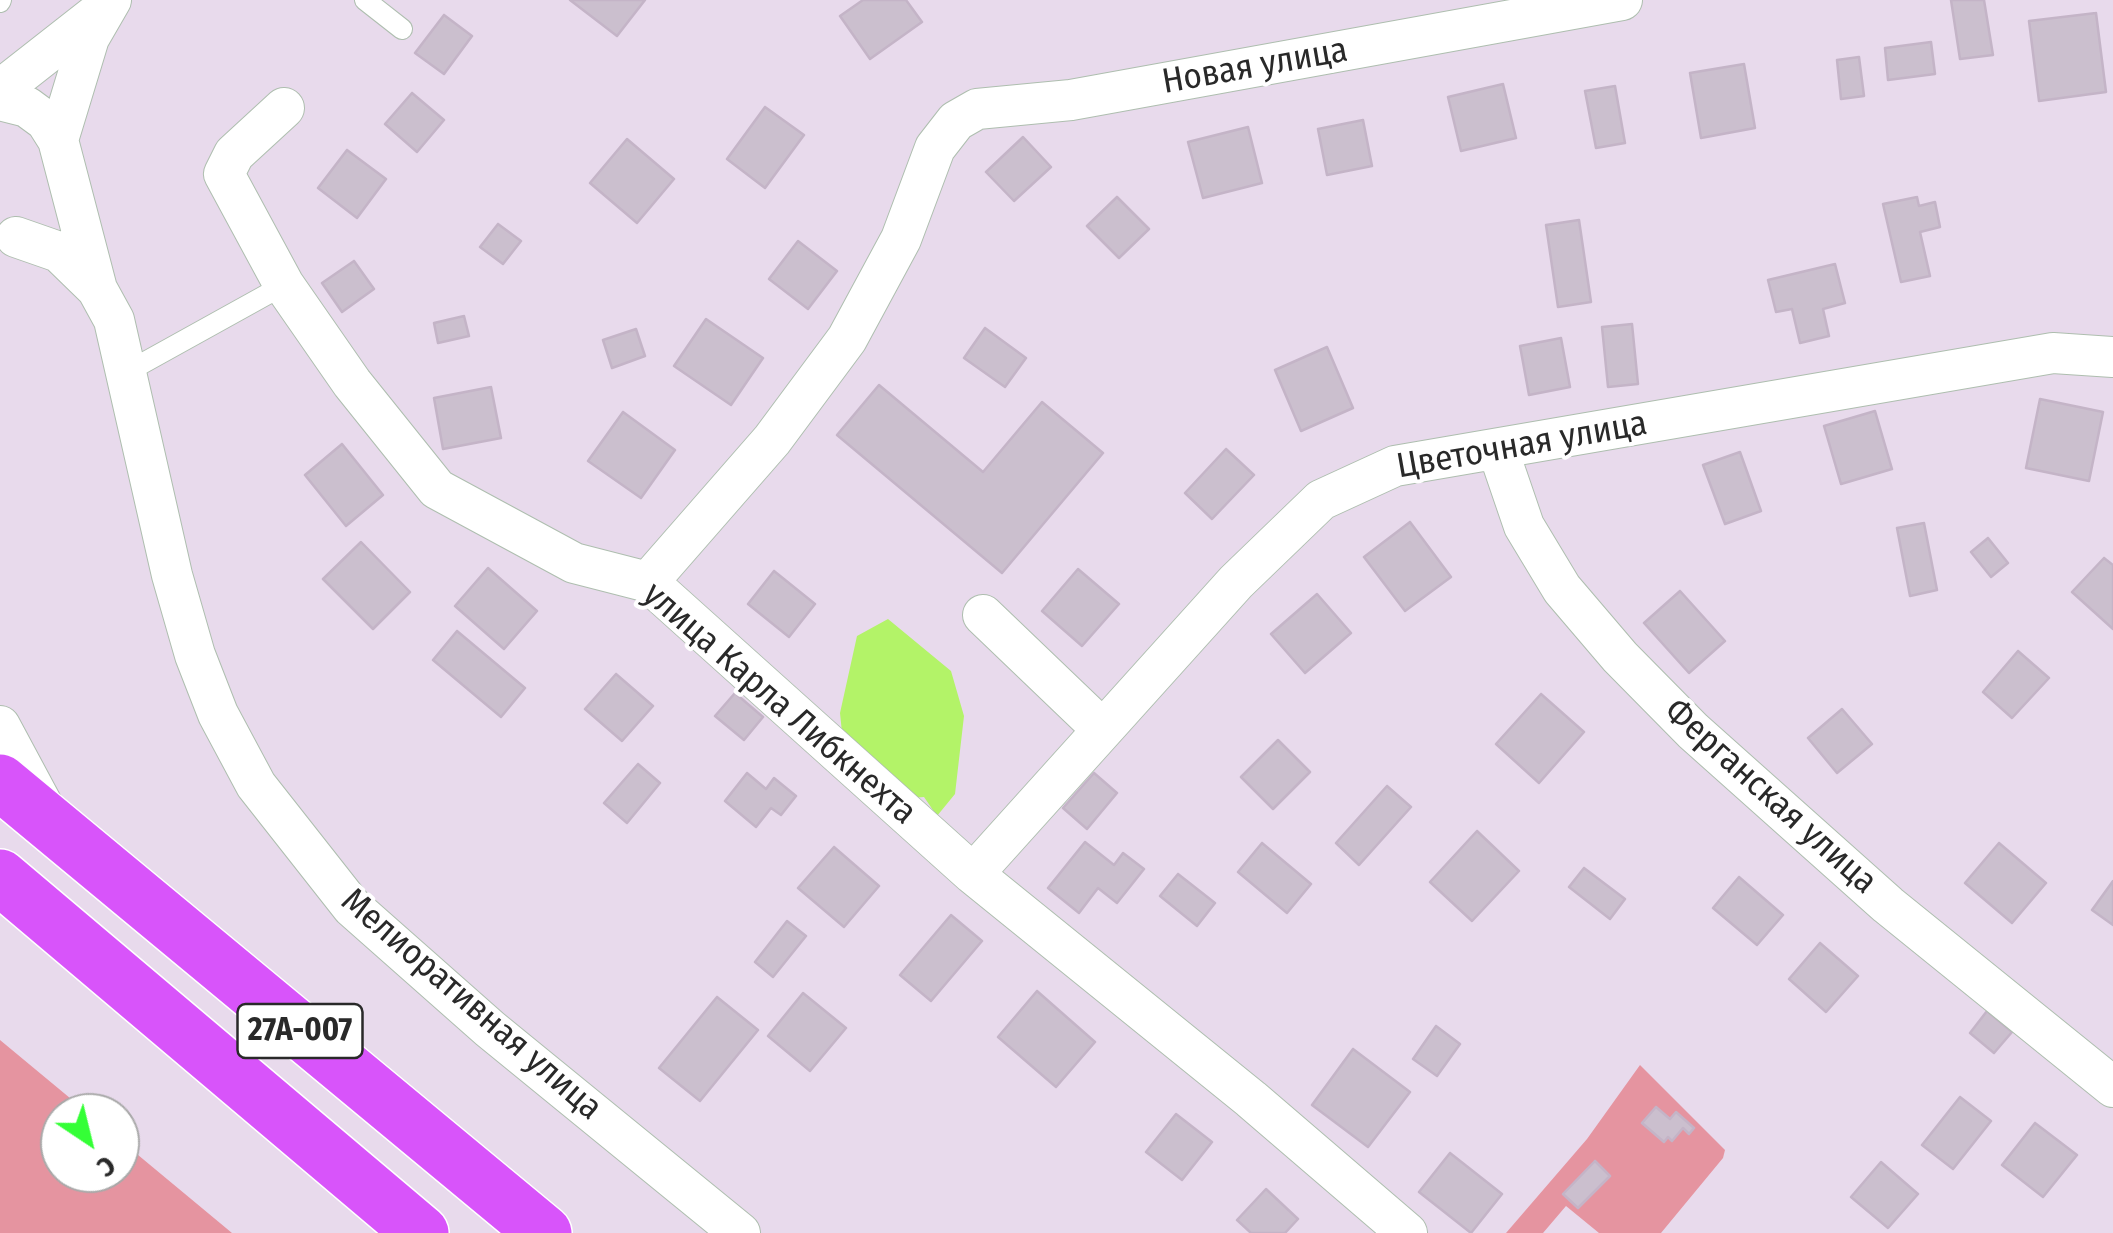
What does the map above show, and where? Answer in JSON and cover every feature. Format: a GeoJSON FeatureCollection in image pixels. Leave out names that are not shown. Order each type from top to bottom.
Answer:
{"type":"FeatureCollection","features":[{"type":"Feature","properties":{"kind":"highway","name":"27А-007"},"geometry":{"type":"LineString","coordinates":[[0,782],[544,1233]]}},
{"type":"Feature","properties":{"kind":"highway","name":"27А-007"},"geometry":{"type":"LineString","coordinates":[[0,876],[421,1233]]}},
{"type":"Feature","properties":{"kind":"street"},"geometry":{"type":"LineString","coordinates":[[0,90],[65,42],[110,0]]}},
{"type":"Feature","properties":{"kind":"street"},"geometry":{"type":"LineString","coordinates":[[8,238],[40,224],[54,206],[83,54],[110,0]]}},
{"type":"Feature","properties":{"kind":"street","name":"Новая улица"},"geometry":{"type":"LineString","coordinates":[[648,582],[772,440],[847,340],[901,238],[935,148],[956,122],[977,109],[1071,100],[1622,0]]}},
{"type":"Feature","properties":{"kind":"street"},"geometry":{"type":"LineString","coordinates":[[0,100],[27,107],[62,151],[98,289]]}},
{"type":"Feature","properties":{"kind":"street","name":"улица Карла Либкнехта"},"geometry":{"type":"LineString","coordinates":[[284,108],[234,154],[224,174],[284,285],[352,383],[436,488],[574,563],[648,582],[974,874],[1251,1099],[1407,1233]]}},
{"type":"Feature","properties":{"kind":"street"},"geometry":{"type":"LineString","coordinates":[[8,238],[59,252],[98,289]]}},
{"type":"Feature","properties":{"kind":"street","name":"Мелиоративная улица"},"geometry":{"type":"LineString","coordinates":[[98,289],[114,320],[172,575],[196,655],[218,714],[256,785],[352,907],[490,1028],[740,1233]]}},
{"type":"Feature","properties":{"kind":"street","name":"Цветочная улица"},"geometry":{"type":"LineString","coordinates":[[974,874],[1236,582],[1322,500],[1394,466],[2053,352],[2113,358]]}},
{"type":"Feature","properties":{"kind":"street","name":"Ферганская улица"},"geometry":{"type":"LineString","coordinates":[[1498,450],[1524,526],[1562,589],[1620,657],[1693,730],[1888,905],[2113,1087]]}},
{"type":"Feature","properties":{"kind":"street"},"geometry":{"type":"LineString","coordinates":[[983,615],[1102,729]]}},
{"type":"Feature","properties":{"kind":"street"},"geometry":{"type":"LineString","coordinates":[[0,726],[56,829]]}},
{"type":"Feature","properties":{"kind":"lane"},"geometry":{"type":"LineString","coordinates":[[365,0],[402,29]]}},
{"type":"Feature","properties":{"kind":"lane"},"geometry":{"type":"LineString","coordinates":[[127,372],[284,285]]}},
{"type":"Feature","properties":{"kind":"shaded area"},"geometry":{"type":"Polygon","coordinates":[[[888,619],[951,671],[964,716],[955,794],[937,816],[924,797],[897,799],[844,752],[840,713],[857,636],[888,619]]]}},
{"type":"Feature","properties":{"kind":"shaded area"},"geometry":{"type":"Polygon","coordinates":[[[0,1040],[64,1093],[40,1093],[40,1193],[140,1193],[140,1157],[232,1233],[0,1233],[0,1040]]]}},
{"type":"Feature","properties":{"kind":"shaded area"},"geometry":{"type":"Polygon","coordinates":[[[1640,1065],[1725,1150],[1723,1158],[1661,1233],[1599,1233],[1566,1206],[1543,1233],[1506,1233],[1587,1139],[1640,1065]]]}},
{"type":"Feature","properties":{"kind":"building"},"geometry":{"type":"Polygon","coordinates":[[[570,0],[645,0],[617,36],[570,0]]]}},
{"type":"Feature","properties":{"kind":"building"},"geometry":{"type":"Polygon","coordinates":[[[863,0],[906,0],[922,22],[870,59],[840,16],[863,0]]]}},
{"type":"Feature","properties":{"kind":"building"},"geometry":{"type":"Polygon","coordinates":[[[1951,0],[1984,0],[1993,55],[1960,59],[1951,0]]]}},
{"type":"Feature","properties":{"kind":"building"},"geometry":{"type":"Polygon","coordinates":[[[2096,13],[2106,92],[2039,101],[2029,21],[2096,13]]]}},
{"type":"Feature","properties":{"kind":"building"},"geometry":{"type":"Polygon","coordinates":[[[444,15],[472,36],[444,74],[415,53],[444,15]]]}},
{"type":"Feature","properties":{"kind":"building"},"geometry":{"type":"Polygon","coordinates":[[[1931,42],[1935,74],[1888,80],[1885,48],[1931,42]]]}},
{"type":"Feature","properties":{"kind":"building"},"geometry":{"type":"Polygon","coordinates":[[[1859,57],[1864,96],[1841,99],[1837,60],[1859,57]]]}},
{"type":"Feature","properties":{"kind":"building"},"geometry":{"type":"Polygon","coordinates":[[[1744,64],[1755,128],[1701,138],[1690,73],[1744,64]]]}},
{"type":"Feature","properties":{"kind":"building"},"geometry":{"type":"Polygon","coordinates":[[[1503,84],[1516,138],[1461,151],[1448,97],[1503,84]]]}},
{"type":"Feature","properties":{"kind":"building"},"geometry":{"type":"Polygon","coordinates":[[[1615,86],[1625,143],[1596,148],[1585,91],[1615,86]]]}},
{"type":"Feature","properties":{"kind":"building"},"geometry":{"type":"Polygon","coordinates":[[[412,93],[444,120],[417,152],[385,124],[412,93]]]}},
{"type":"Feature","properties":{"kind":"building"},"geometry":{"type":"Polygon","coordinates":[[[765,107],[804,135],[765,188],[727,159],[765,107]]]}},
{"type":"Feature","properties":{"kind":"building"},"geometry":{"type":"Polygon","coordinates":[[[1363,120],[1372,166],[1327,175],[1318,129],[1363,120]]]}},
{"type":"Feature","properties":{"kind":"building"},"geometry":{"type":"Polygon","coordinates":[[[1248,127],[1262,183],[1203,198],[1188,142],[1248,127]]]}},
{"type":"Feature","properties":{"kind":"building"},"geometry":{"type":"Polygon","coordinates":[[[1023,137],[1051,167],[1014,201],[986,172],[1023,137]]]}},
{"type":"Feature","properties":{"kind":"building"},"geometry":{"type":"Polygon","coordinates":[[[627,139],[674,179],[637,223],[590,183],[627,139]]]}},
{"type":"Feature","properties":{"kind":"building"},"geometry":{"type":"Polygon","coordinates":[[[347,150],[386,179],[357,218],[318,188],[347,150]]]}},
{"type":"Feature","properties":{"kind":"building"},"geometry":{"type":"Polygon","coordinates":[[[1117,197],[1149,229],[1119,258],[1087,226],[1117,197]]]}},
{"type":"Feature","properties":{"kind":"building"},"geometry":{"type":"Polygon","coordinates":[[[1917,197],[1919,206],[1935,202],[1940,227],[1920,232],[1930,276],[1901,282],[1883,204],[1917,197]]]}},
{"type":"Feature","properties":{"kind":"building"},"geometry":{"type":"Polygon","coordinates":[[[1579,220],[1591,302],[1558,307],[1546,225],[1579,220]]]}},
{"type":"Feature","properties":{"kind":"building"},"geometry":{"type":"Polygon","coordinates":[[[498,224],[521,241],[503,264],[480,247],[498,224]]]}},
{"type":"Feature","properties":{"kind":"building"},"geometry":{"type":"Polygon","coordinates":[[[798,241],[837,271],[808,309],[769,279],[798,241]]]}},
{"type":"Feature","properties":{"kind":"building"},"geometry":{"type":"Polygon","coordinates":[[[354,261],[374,289],[342,312],[322,283],[354,261]]]}},
{"type":"Feature","properties":{"kind":"building"},"geometry":{"type":"Polygon","coordinates":[[[1835,264],[1845,303],[1823,309],[1829,336],[1800,343],[1792,309],[1776,312],[1768,280],[1835,264]]]}},
{"type":"Feature","properties":{"kind":"building"},"geometry":{"type":"Polygon","coordinates":[[[464,316],[469,336],[438,343],[434,323],[464,316]]]}},
{"type":"Feature","properties":{"kind":"building"},"geometry":{"type":"Polygon","coordinates":[[[706,319],[763,358],[731,405],[674,366],[706,319]]]}},
{"type":"Feature","properties":{"kind":"building"},"geometry":{"type":"Polygon","coordinates":[[[1632,324],[1638,384],[1608,387],[1602,327],[1632,324]]]}},
{"type":"Feature","properties":{"kind":"building"},"geometry":{"type":"Polygon","coordinates":[[[985,328],[1026,358],[1005,387],[964,358],[985,328]]]}},
{"type":"Feature","properties":{"kind":"building"},"geometry":{"type":"Polygon","coordinates":[[[636,329],[645,356],[612,368],[603,340],[636,329]]]}},
{"type":"Feature","properties":{"kind":"building"},"geometry":{"type":"Polygon","coordinates":[[[1561,338],[1570,387],[1529,395],[1520,346],[1561,338]]]}},
{"type":"Feature","properties":{"kind":"building"},"geometry":{"type":"Polygon","coordinates":[[[1327,347],[1353,408],[1301,431],[1275,370],[1327,347]]]}},
{"type":"Feature","properties":{"kind":"building"},"geometry":{"type":"Polygon","coordinates":[[[879,385],[983,472],[1042,402],[1103,453],[1002,573],[837,435],[879,385]]]}},
{"type":"Feature","properties":{"kind":"building"},"geometry":{"type":"Polygon","coordinates":[[[491,387],[501,438],[443,449],[434,398],[491,387]]]}},
{"type":"Feature","properties":{"kind":"building"},"geometry":{"type":"Polygon","coordinates":[[[2040,399],[2103,412],[2089,481],[2026,468],[2040,399]]]}},
{"type":"Feature","properties":{"kind":"building"},"geometry":{"type":"Polygon","coordinates":[[[1875,411],[1892,469],[1841,484],[1824,426],[1875,411]]]}},
{"type":"Feature","properties":{"kind":"building"},"geometry":{"type":"Polygon","coordinates":[[[623,412],[675,450],[641,498],[588,461],[623,412]]]}},
{"type":"Feature","properties":{"kind":"building"},"geometry":{"type":"Polygon","coordinates":[[[342,444],[383,495],[346,526],[305,475],[342,444]]]}},
{"type":"Feature","properties":{"kind":"building"},"geometry":{"type":"Polygon","coordinates":[[[1226,449],[1254,475],[1212,519],[1185,493],[1226,449]]]}},
{"type":"Feature","properties":{"kind":"building"},"geometry":{"type":"Polygon","coordinates":[[[1740,452],[1761,511],[1725,524],[1703,465],[1740,452]]]}},
{"type":"Feature","properties":{"kind":"building"},"geometry":{"type":"Polygon","coordinates":[[[1410,522],[1451,577],[1405,611],[1364,557],[1410,522]]]}},
{"type":"Feature","properties":{"kind":"building"},"geometry":{"type":"Polygon","coordinates":[[[1924,523],[1937,590],[1910,596],[1897,528],[1924,523]]]}},
{"type":"Feature","properties":{"kind":"building"},"geometry":{"type":"Polygon","coordinates":[[[1988,538],[2008,563],[1991,577],[1971,552],[1988,538]]]}},
{"type":"Feature","properties":{"kind":"building"},"geometry":{"type":"Polygon","coordinates":[[[361,542],[410,592],[373,629],[323,579],[361,542]]]}},
{"type":"Feature","properties":{"kind":"building"},"geometry":{"type":"Polygon","coordinates":[[[2104,558],[2113,565],[2113,629],[2072,592],[2104,558]]]}},
{"type":"Feature","properties":{"kind":"building"},"geometry":{"type":"Polygon","coordinates":[[[488,568],[537,611],[504,649],[455,606],[488,568]]]}},
{"type":"Feature","properties":{"kind":"building"},"geometry":{"type":"Polygon","coordinates":[[[1078,569],[1119,604],[1082,646],[1042,611],[1078,569]]]}},
{"type":"Feature","properties":{"kind":"building"},"geometry":{"type":"Polygon","coordinates":[[[774,571],[815,604],[789,637],[748,604],[774,571]]]}},
{"type":"Feature","properties":{"kind":"building"},"geometry":{"type":"Polygon","coordinates":[[[1680,591],[1725,641],[1689,673],[1644,623],[1680,591]]]}},
{"type":"Feature","properties":{"kind":"building"},"geometry":{"type":"Polygon","coordinates":[[[1317,594],[1351,633],[1305,673],[1271,634],[1317,594]]]}},
{"type":"Feature","properties":{"kind":"building"},"geometry":{"type":"Polygon","coordinates":[[[457,631],[525,688],[501,717],[433,660],[457,631]]]}},
{"type":"Feature","properties":{"kind":"building"},"geometry":{"type":"Polygon","coordinates":[[[2018,651],[2049,678],[2012,718],[1983,692],[2018,651]]]}},
{"type":"Feature","properties":{"kind":"building"},"geometry":{"type":"Polygon","coordinates":[[[616,674],[653,706],[622,741],[585,709],[616,674]]]}},
{"type":"Feature","properties":{"kind":"building"},"geometry":{"type":"Polygon","coordinates":[[[735,693],[763,717],[744,740],[715,716],[735,693]]]}},
{"type":"Feature","properties":{"kind":"building"},"geometry":{"type":"Polygon","coordinates":[[[1541,694],[1584,732],[1539,783],[1496,744],[1541,694]]]}},
{"type":"Feature","properties":{"kind":"building"},"geometry":{"type":"Polygon","coordinates":[[[1842,709],[1872,744],[1837,773],[1808,738],[1842,709]]]}},
{"type":"Feature","properties":{"kind":"building"},"geometry":{"type":"Polygon","coordinates":[[[1278,740],[1310,772],[1273,809],[1241,777],[1278,740]]]}},
{"type":"Feature","properties":{"kind":"building"},"geometry":{"type":"Polygon","coordinates":[[[638,764],[660,783],[627,823],[604,803],[638,764]]]}},
{"type":"Feature","properties":{"kind":"building"},"geometry":{"type":"Polygon","coordinates":[[[747,773],[766,789],[774,778],[796,796],[781,815],[771,808],[756,827],[725,801],[747,773]]]}},
{"type":"Feature","properties":{"kind":"building"},"geometry":{"type":"Polygon","coordinates":[[[1094,773],[1117,793],[1087,829],[1063,808],[1094,773]]]}},
{"type":"Feature","properties":{"kind":"building"},"geometry":{"type":"Polygon","coordinates":[[[1387,786],[1411,807],[1359,865],[1336,843],[1387,786]]]}},
{"type":"Feature","properties":{"kind":"building"},"geometry":{"type":"Polygon","coordinates":[[[1477,831],[1519,871],[1472,921],[1430,882],[1477,831]]]}},
{"type":"Feature","properties":{"kind":"building"},"geometry":{"type":"Polygon","coordinates":[[[1085,842],[1114,865],[1123,853],[1144,869],[1117,903],[1098,888],[1079,913],[1048,888],[1085,842]]]}},
{"type":"Feature","properties":{"kind":"building"},"geometry":{"type":"Polygon","coordinates":[[[1262,843],[1311,884],[1287,913],[1238,872],[1262,843]]]}},
{"type":"Feature","properties":{"kind":"building"},"geometry":{"type":"Polygon","coordinates":[[[1999,843],[2046,883],[2012,923],[1965,883],[1999,843]]]}},
{"type":"Feature","properties":{"kind":"building"},"geometry":{"type":"Polygon","coordinates":[[[834,847],[879,886],[844,927],[798,888],[834,847]]]}},
{"type":"Feature","properties":{"kind":"building"},"geometry":{"type":"Polygon","coordinates":[[[1584,868],[1625,899],[1610,919],[1569,887],[1584,868]]]}},
{"type":"Feature","properties":{"kind":"building"},"geometry":{"type":"Polygon","coordinates":[[[1178,874],[1215,903],[1197,926],[1160,896],[1178,874]]]}},
{"type":"Feature","properties":{"kind":"building"},"geometry":{"type":"Polygon","coordinates":[[[1739,877],[1783,915],[1757,945],[1713,908],[1739,877]]]}},
{"type":"Feature","properties":{"kind":"building"},"geometry":{"type":"Polygon","coordinates":[[[2113,881],[2113,925],[2092,910],[2113,881]]]}},
{"type":"Feature","properties":{"kind":"building"},"geometry":{"type":"Polygon","coordinates":[[[951,915],[982,941],[931,1001],[900,975],[951,915]]]}},
{"type":"Feature","properties":{"kind":"building"},"geometry":{"type":"Polygon","coordinates":[[[787,921],[806,936],[773,977],[755,962],[787,921]]]}},
{"type":"Feature","properties":{"kind":"building"},"geometry":{"type":"Polygon","coordinates":[[[1820,943],[1858,976],[1826,1012],[1789,979],[1820,943]]]}},
{"type":"Feature","properties":{"kind":"building"},"geometry":{"type":"Polygon","coordinates":[[[1037,991],[1095,1042],[1056,1087],[998,1037],[1037,991]]]}},
{"type":"Feature","properties":{"kind":"building"},"geometry":{"type":"Polygon","coordinates":[[[803,993],[846,1028],[810,1071],[768,1036],[803,993]]]}},
{"type":"Feature","properties":{"kind":"building"},"geometry":{"type":"Polygon","coordinates":[[[717,997],[758,1030],[700,1101],[659,1068],[717,997]]]}},
{"type":"Feature","properties":{"kind":"building"},"geometry":{"type":"Polygon","coordinates":[[[1987,1011],[2012,1032],[1994,1053],[1970,1033],[1987,1011]]]}},
{"type":"Feature","properties":{"kind":"building"},"geometry":{"type":"Polygon","coordinates":[[[1436,1026],[1460,1044],[1437,1076],[1413,1059],[1436,1026]]]}},
{"type":"Feature","properties":{"kind":"building"},"geometry":{"type":"Polygon","coordinates":[[[1353,1049],[1410,1092],[1368,1147],[1312,1105],[1353,1049]]]}},
{"type":"Feature","properties":{"kind":"building"},"geometry":{"type":"Polygon","coordinates":[[[1960,1097],[1991,1121],[1953,1169],[1922,1145],[1960,1097]]]}},
{"type":"Feature","properties":{"kind":"building"},"geometry":{"type":"Polygon","coordinates":[[[1656,1107],[1670,1119],[1676,1112],[1694,1128],[1689,1134],[1683,1128],[1672,1141],[1668,1137],[1664,1142],[1642,1123],[1656,1107]]]}},
{"type":"Feature","properties":{"kind":"building"},"geometry":{"type":"Polygon","coordinates":[[[1176,1114],[1212,1142],[1182,1180],[1146,1152],[1176,1114]]]}},
{"type":"Feature","properties":{"kind":"building"},"geometry":{"type":"Polygon","coordinates":[[[2035,1123],[2077,1155],[2043,1197],[2002,1165],[2035,1123]]]}},
{"type":"Feature","properties":{"kind":"building"},"geometry":{"type":"Polygon","coordinates":[[[1450,1153],[1502,1194],[1471,1233],[1419,1192],[1450,1153]]]}},
{"type":"Feature","properties":{"kind":"building"},"geometry":{"type":"Polygon","coordinates":[[[1595,1161],[1610,1176],[1578,1208],[1563,1194],[1595,1161]]]}},
{"type":"Feature","properties":{"kind":"building"},"geometry":{"type":"Polygon","coordinates":[[[1881,1162],[1918,1194],[1888,1228],[1851,1197],[1881,1162]]]}},
{"type":"Feature","properties":{"kind":"building"},"geometry":{"type":"Polygon","coordinates":[[[1266,1189],[1298,1219],[1285,1233],[1251,1233],[1237,1220],[1266,1189]]]}}]}
